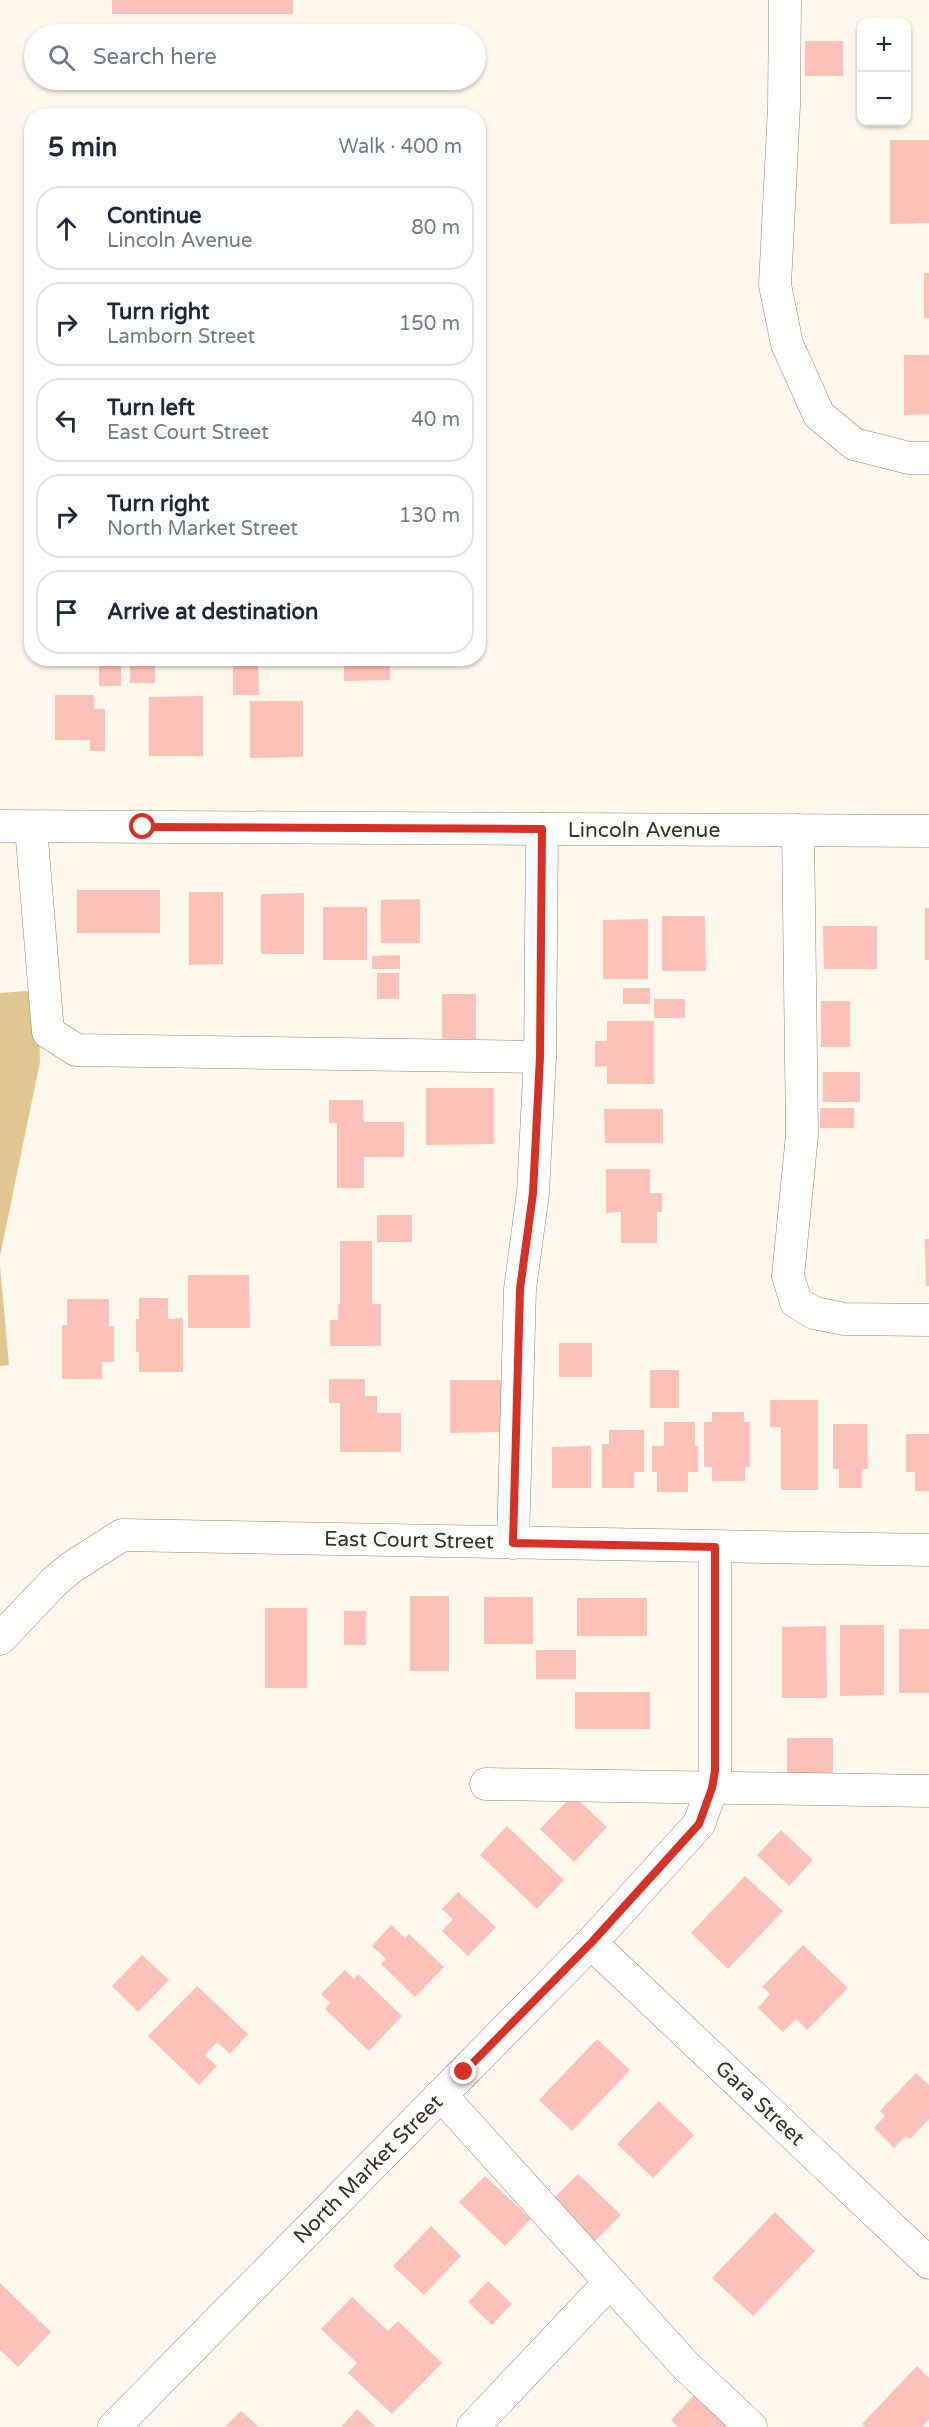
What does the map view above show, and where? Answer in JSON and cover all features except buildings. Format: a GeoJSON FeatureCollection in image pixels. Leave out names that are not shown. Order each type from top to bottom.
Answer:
{"type":"FeatureCollection","features":[{"type":"Feature","properties":{"kind":"street"},"geometry":{"type":"LineString","coordinates":[[785,0],[784,106],[775,285],[787,344],[819,415],[854,444],[909,458],[929,458]]}},
{"type":"Feature","properties":{"kind":"street","name":"Lincoln Avenue"},"geometry":{"type":"LineString","coordinates":[[0,826],[929,831]]}},
{"type":"Feature","properties":{"kind":"street"},"geometry":{"type":"LineString","coordinates":[[31,826],[48,1032],[76,1050],[540,1057]]}},
{"type":"Feature","properties":{"kind":"street"},"geometry":{"type":"LineString","coordinates":[[513,1543],[520,1289],[533,1193],[540,1057],[542,829]]}},
{"type":"Feature","properties":{"kind":"street"},"geometry":{"type":"LineString","coordinates":[[798,830],[802,1136],[788,1276],[796,1302],[814,1313],[844,1319],[929,1320]]}},
{"type":"Feature","properties":{"kind":"street","name":"East Court Street"},"geometry":{"type":"LineString","coordinates":[[0,1639],[55,1581],[72,1567],[122,1535],[929,1550]]}},
{"type":"Feature","properties":{"kind":"street","name":"North Market Street"},"geometry":{"type":"LineString","coordinates":[[114,2427],[591,1943],[699,1824],[712,1788],[715,1771],[715,1547]]}},
{"type":"Feature","properties":{"kind":"street"},"geometry":{"type":"LineString","coordinates":[[486,1784],[929,1791]]}},
{"type":"Feature","properties":{"kind":"street","name":"Gara Street"},"geometry":{"type":"LineString","coordinates":[[591,1943],[929,2263]]}},
{"type":"Feature","properties":{"kind":"street"},"geometry":{"type":"LineString","coordinates":[[441,2095],[686,2366],[751,2427]]}},
{"type":"Feature","properties":{"kind":"street"},"geometry":{"type":"LineString","coordinates":[[473,2427],[610,2282]]}},
{"type":"Feature","properties":{"kind":"shaded area"},"geometry":{"type":"Polygon","coordinates":[[[27,991],[38,998],[40,1062],[0,1256],[0,993],[27,991]]]}},
{"type":"Feature","properties":{"kind":"shaded area"},"geometry":{"type":"Polygon","coordinates":[[[0,1266],[9,1365],[0,1366],[0,1266]]]}},
{"type":"Feature","properties":{"kind":"route"},"geometry":{"type":"LineString","coordinates":[[143,827],[542,829],[540,1057],[533,1193],[520,1289],[513,1543],[715,1547],[715,1771],[712,1788],[699,1824],[591,1943],[464,2072]]}}]}
